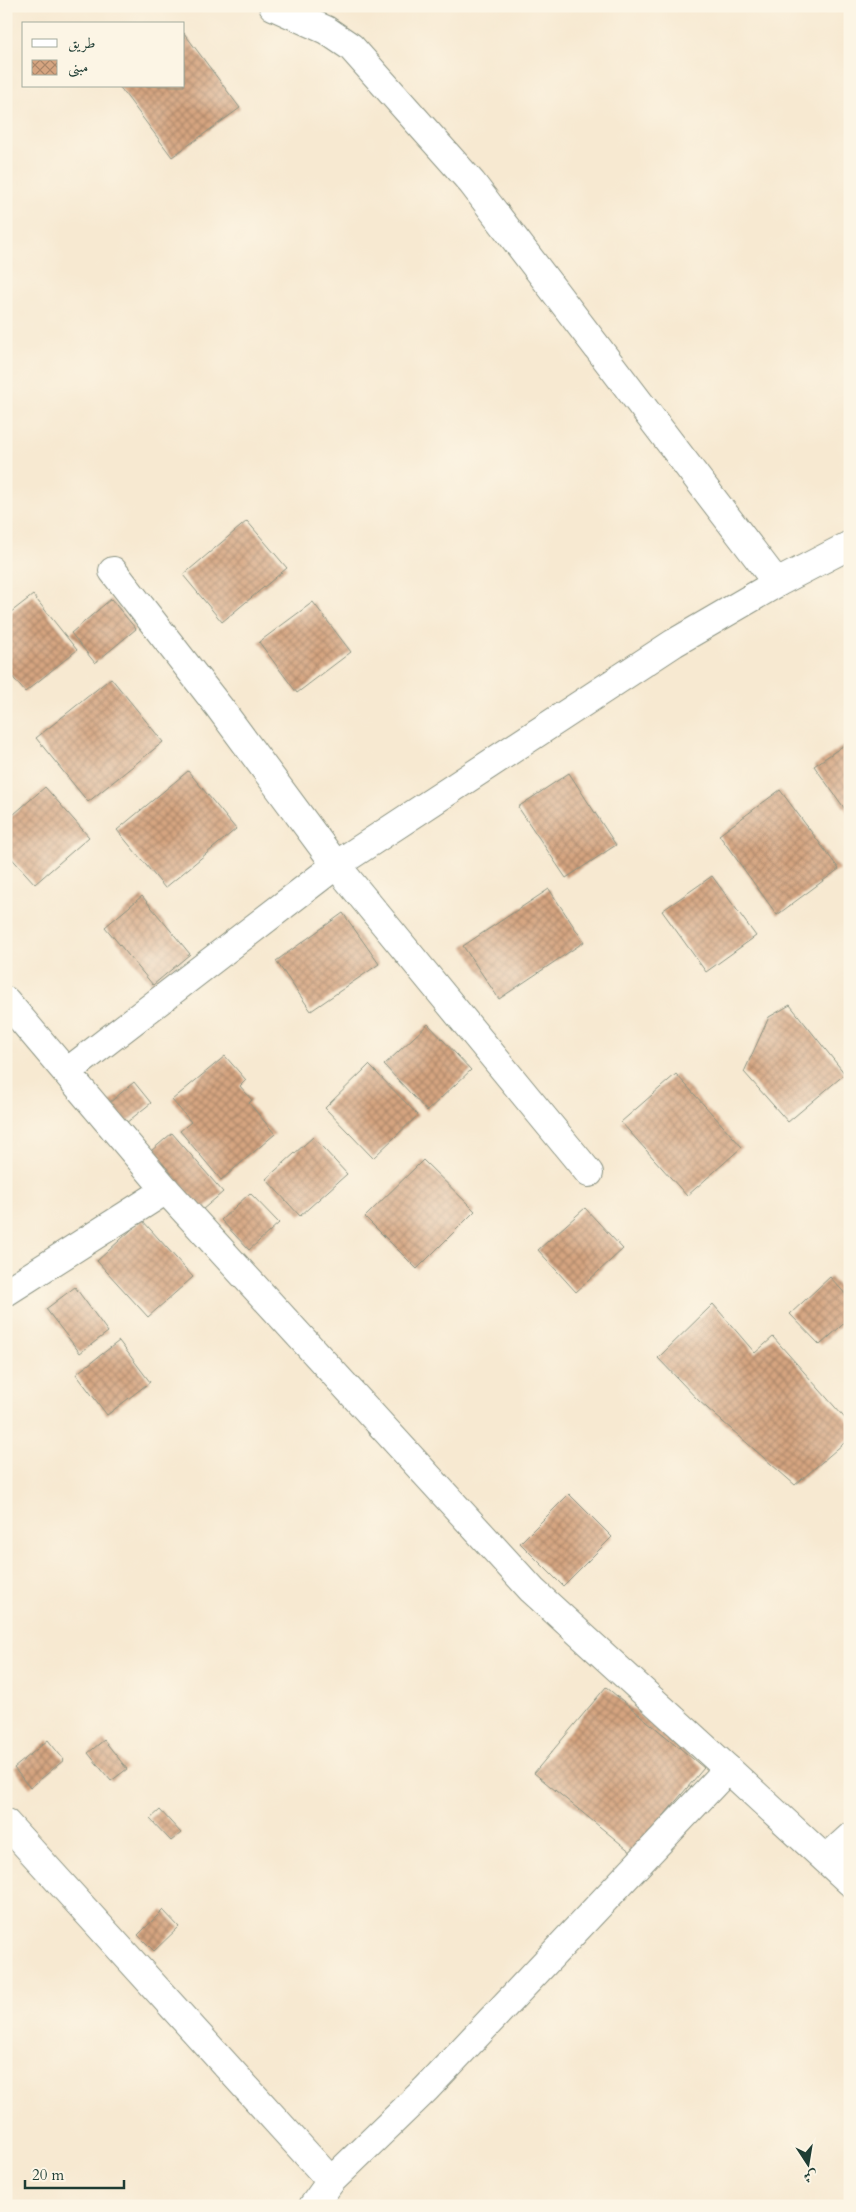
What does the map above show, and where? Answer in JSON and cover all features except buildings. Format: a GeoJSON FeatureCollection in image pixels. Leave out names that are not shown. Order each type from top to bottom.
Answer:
{"type":"FeatureCollection","features":[{"type":"Feature","properties":{"kind":"street"},"geometry":{"type":"LineString","coordinates":[[273,6],[326,30],[351,47],[472,183],[777,583]]}},
{"type":"Feature","properties":{"kind":"street"},"geometry":{"type":"LineString","coordinates":[[67,1072],[336,865],[674,643],[777,583],[850,545]]}},
{"type":"Feature","properties":{"kind":"street"},"geometry":{"type":"LineString","coordinates":[[113,571],[336,865],[589,1173]]}},
{"type":"Feature","properties":{"kind":"street"},"geometry":{"type":"LineString","coordinates":[[6,1001],[166,1190],[532,1590],[850,1882]]}},
{"type":"Feature","properties":{"kind":"street"},"geometry":{"type":"LineString","coordinates":[[6,1292],[166,1190]]}},
{"type":"Feature","properties":{"kind":"street"},"geometry":{"type":"LineString","coordinates":[[6,1823],[324,2197],[728,1769]]}},
{"type":"Feature","properties":{"kind":"street"},"geometry":{"type":"LineString","coordinates":[[826,1859],[850,1837]]}}]}
